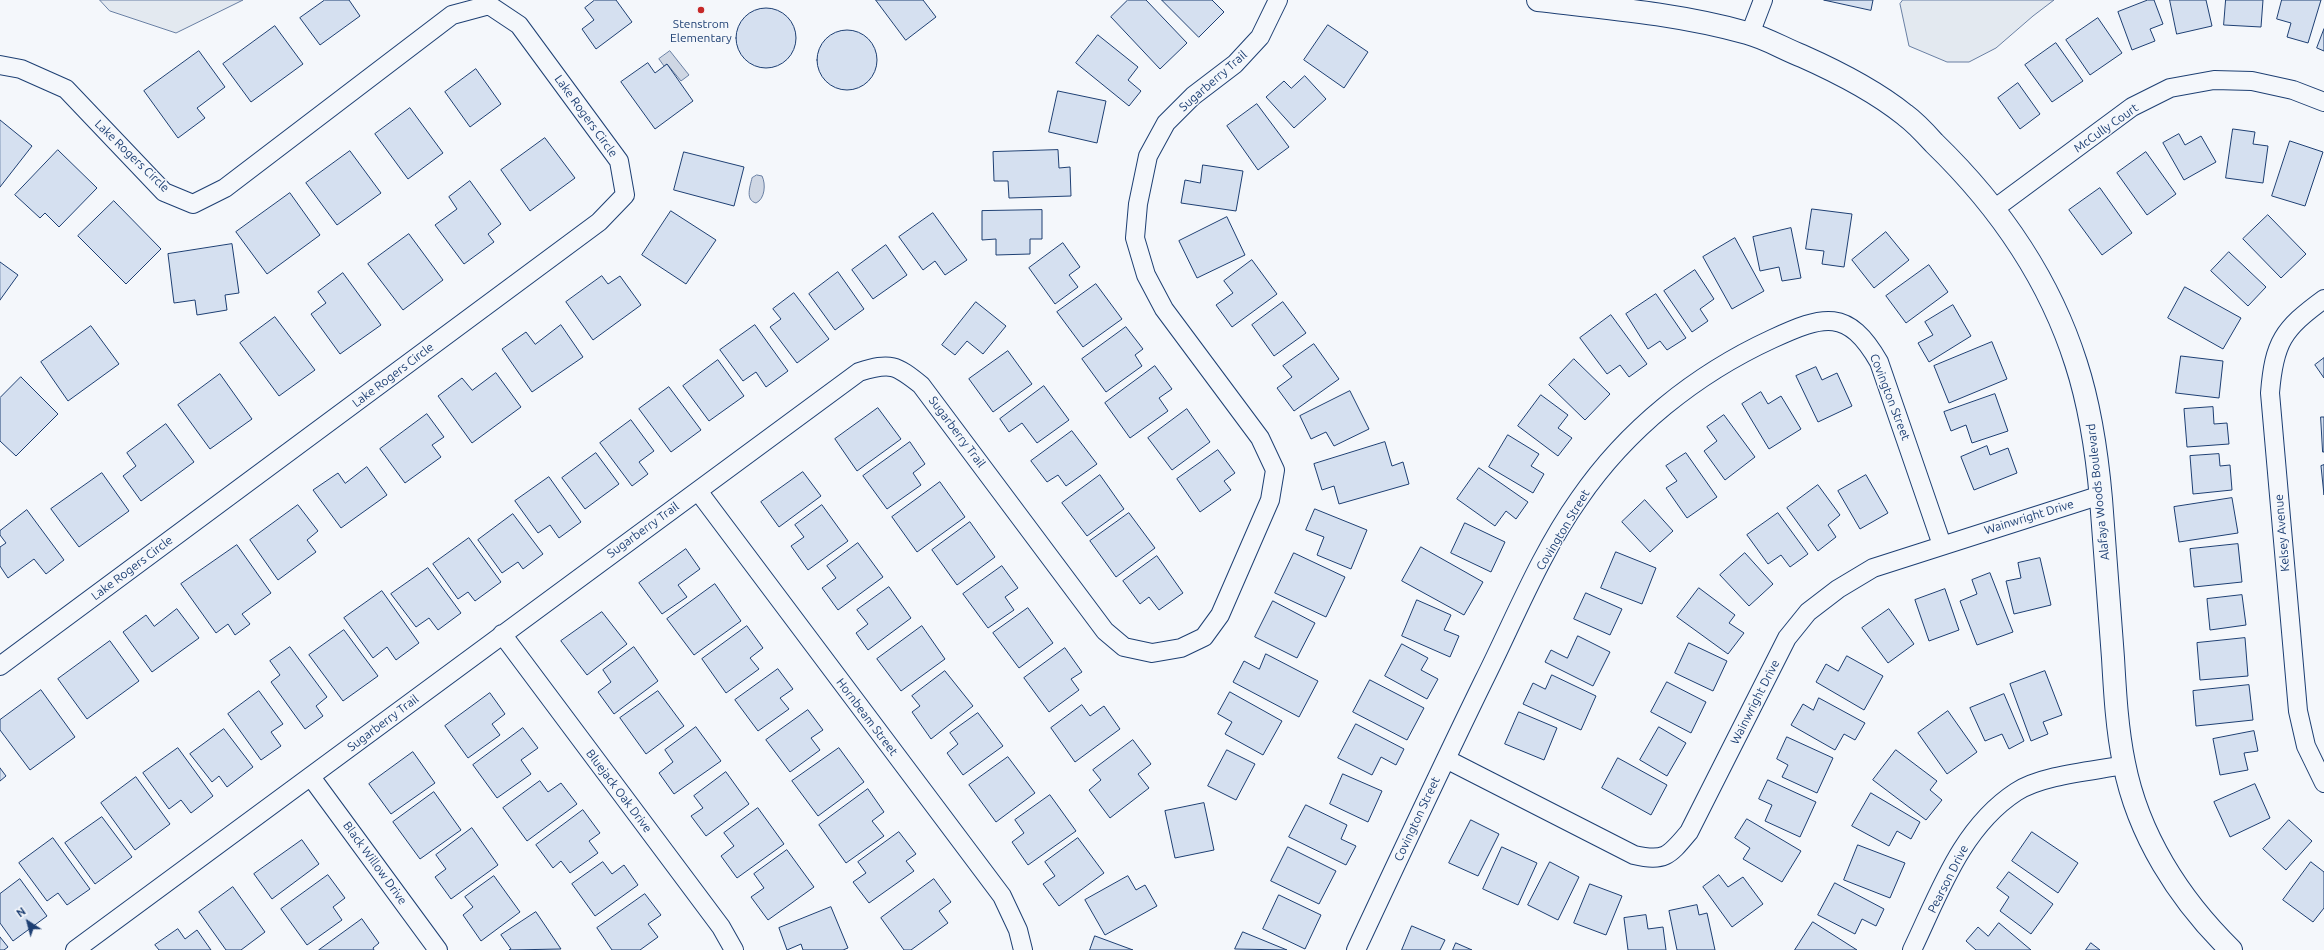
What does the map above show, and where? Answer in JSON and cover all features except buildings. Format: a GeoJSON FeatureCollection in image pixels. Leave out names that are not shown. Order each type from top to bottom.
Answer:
{"type":"FeatureCollection","features":[{"type":"Feature","properties":{"kind":"street","name":"Sugarberry Trail"},"geometry":{"type":"LineString","coordinates":[[75,950],[859,372],[880,366],[900,368],[921,385],[1105,631],[1124,647],[1152,653],[1181,648],[1204,637],[1220,615],[1270,500],[1275,470],[1260,438],[1164,309],[1146,275],[1135,238],[1138,204],[1148,156],[1166,123],[1193,96],[1235,64],[1260,37],[1278,0]]}},
{"type":"Feature","properties":{"kind":"street","name":"Alafaya Woods Boulevard"},"geometry":{"type":"LineString","coordinates":[[1538,0],[1665,14],[1750,34],[1856,82],[1906,116],[1950,158],[1994,209],[2031,262],[2054,307],[2077,363],[2091,425],[2101,495],[2116,703],[2124,765],[2140,817],[2176,888],[2202,922],[2231,950]]}},
{"type":"Feature","properties":{"kind":"street"},"geometry":{"type":"LineString","coordinates":[[1750,34],[1763,0]]}},
{"type":"Feature","properties":{"kind":"street","name":"Lake Rogers Circle"},"geometry":{"type":"LineString","coordinates":[[0,66],[21,69],[66,89],[164,192],[193,204],[225,188],[452,15],[489,5],[519,25],[619,161],[625,195],[599,222],[0,666]]}},
{"type":"Feature","properties":{"kind":"street","name":"McCully Court"},"geometry":{"type":"LineString","coordinates":[[1994,209],[2132,107],[2170,88],[2214,80],[2252,81],[2293,90],[2324,102]]}},
{"type":"Feature","properties":{"kind":"street","name":"Kelsey Avenue"},"geometry":{"type":"LineString","coordinates":[[2324,300],[2304,314],[2281,340],[2272,365],[2270,393],[2298,711],[2306,746],[2324,783]]}},
{"type":"Feature","properties":{"kind":"street","name":"Covington Street"},"geometry":{"type":"LineString","coordinates":[[1356,950],[1446,759],[1549,549],[1579,499],[1617,451],[1656,412],[1699,380],[1739,354],[1788,331],[1821,320],[1840,321],[1852,327],[1868,342],[1879,362],[1942,545]]}},
{"type":"Feature","properties":{"kind":"street","name":"Hornbeam Street"},"geometry":{"type":"LineString","coordinates":[[698,491],[1002,896],[1018,930],[1023,950]]}},
{"type":"Feature","properties":{"kind":"street","name":"Wainwright Drive"},"geometry":{"type":"LineString","coordinates":[[1446,759],[1634,855],[1654,859],[1672,852],[1689,832],[1787,638],[1808,612],[1838,589],[1873,568],[2101,495]]}},
{"type":"Feature","properties":{"kind":"street","name":"Bluejack Oak Drive"},"geometry":{"type":"LineString","coordinates":[[502,634],[721,927],[734,950]]}},
{"type":"Feature","properties":{"kind":"street","name":"Pearson Drive"},"geometry":{"type":"LineString","coordinates":[[1912,950],[1960,852],[1981,821],[2016,792],[2050,779],[2124,765]]}},
{"type":"Feature","properties":{"kind":"street","name":"Black Willow Drive"},"geometry":{"type":"LineString","coordinates":[[311,777],[438,950]]}},
{"type":"Feature","properties":{"kind":"shaded area"},"geometry":{"type":"Polygon","coordinates":[[[100,0],[243,0],[176,33],[110,11],[100,0]]]}},
{"type":"Feature","properties":{"kind":"shaded area"},"geometry":{"type":"Polygon","coordinates":[[[1903,0],[2054,0],[1996,48],[1969,62],[1947,62],[1909,46],[1900,4],[1903,0]]]}},
{"type":"Feature","properties":{"kind":"shaded area"},"geometry":{"type":"Polygon","coordinates":[[[670,51],[689,75],[681,81],[667,64],[664,66],[659,59],[670,51]]]}},
{"type":"Feature","properties":{"kind":"shaded area"},"geometry":{"type":"Polygon","coordinates":[[[757,175],[762,176],[764,191],[759,201],[756,203],[750,199],[749,189],[752,178],[757,175]]]}},
{"type":"Feature","properties":{"kind":"place","name":"Stenstrom Elementary"},"geometry":{"type":"Point","coordinates":[701,10]}}]}
